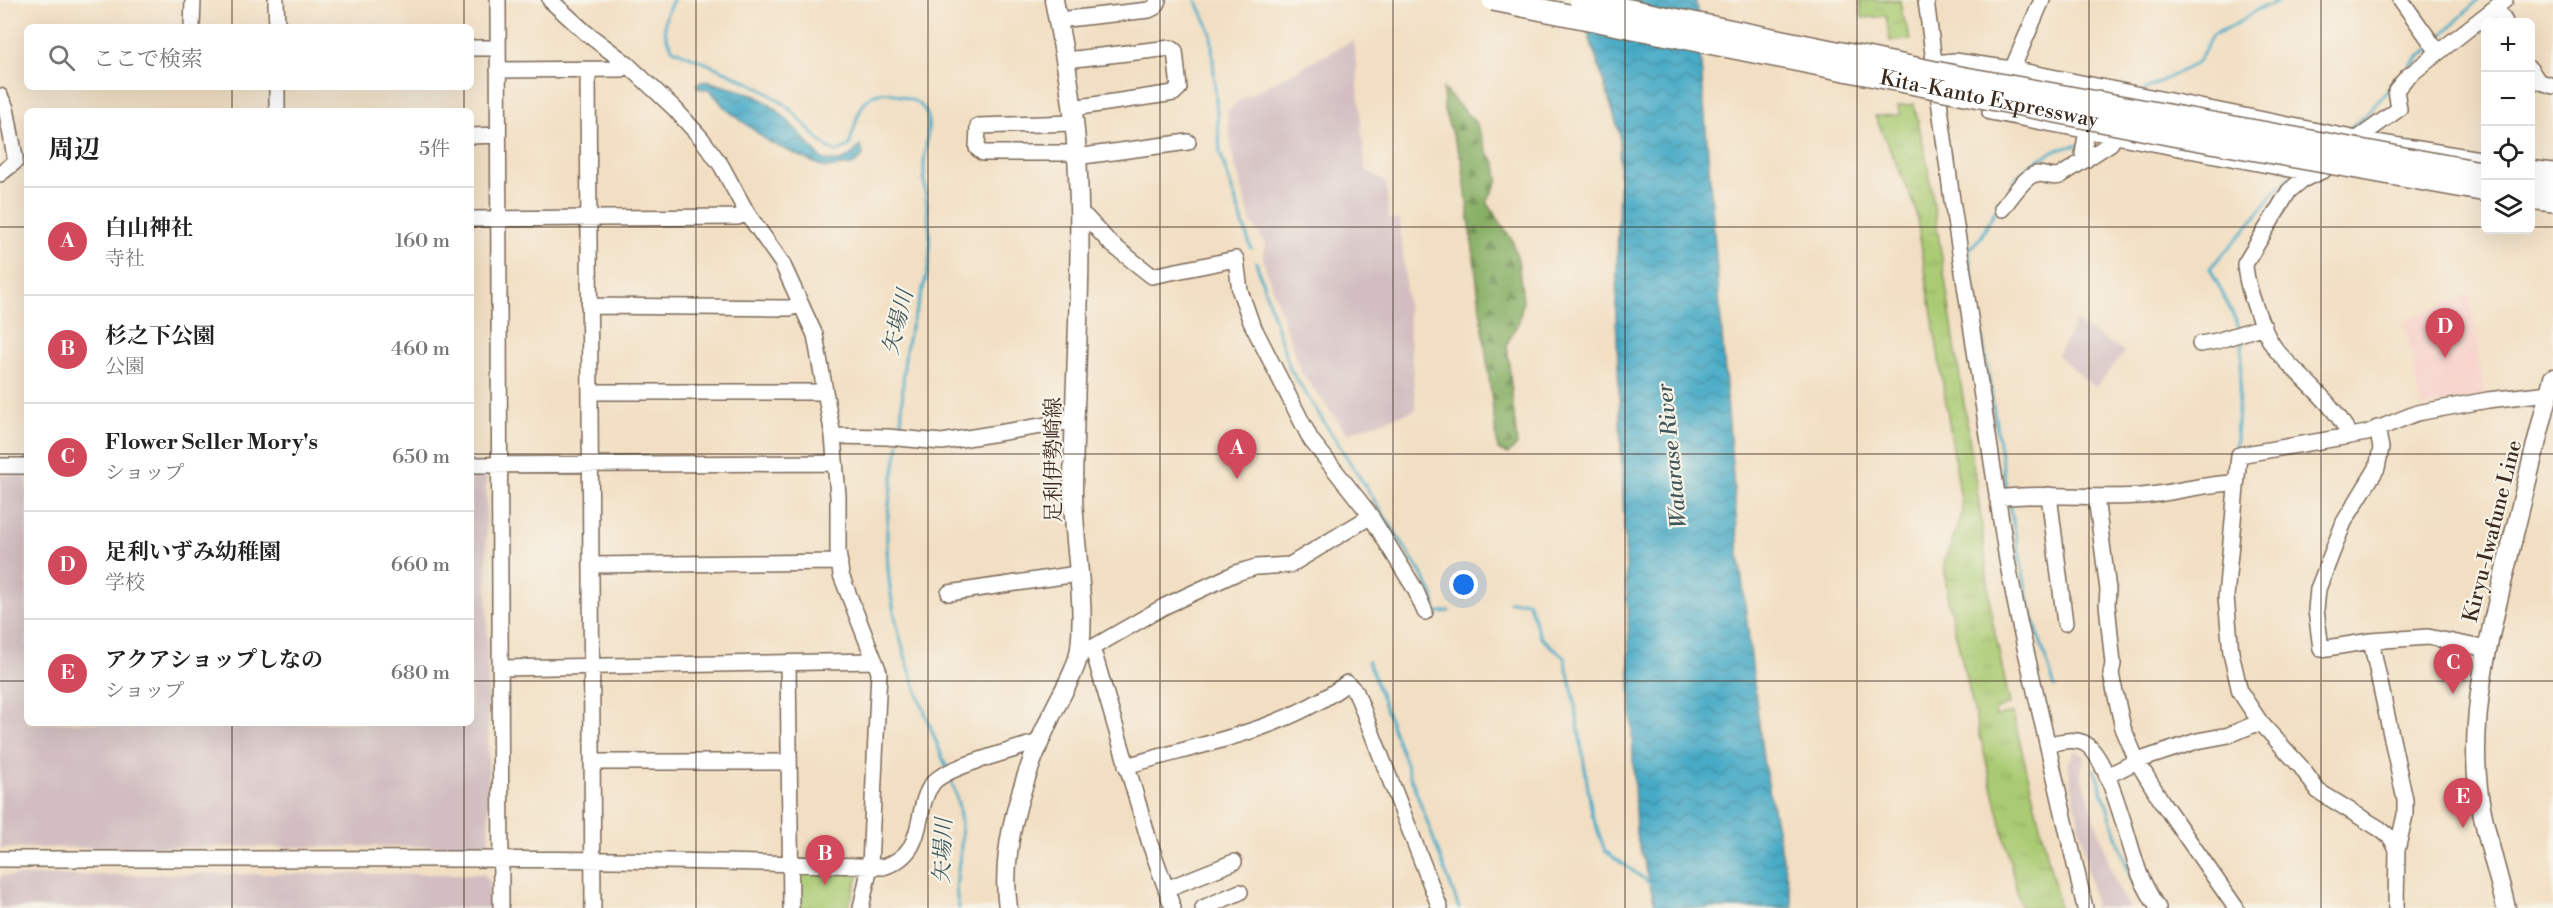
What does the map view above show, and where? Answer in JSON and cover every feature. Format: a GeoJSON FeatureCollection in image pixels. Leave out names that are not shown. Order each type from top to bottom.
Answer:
{"type":"FeatureCollection","features":[{"type":"Feature","properties":{"kind":"highway","name":"Kita-Kanto Expressway"},"geometry":{"type":"LineString","coordinates":[[1493,0],[2172,135],[2481,190]]}},
{"type":"Feature","properties":{"kind":"highway","name":"Kita-Kanto Expressway"},"geometry":{"type":"LineString","coordinates":[[1580,0],[1972,79],[2481,172]]}},
{"type":"Feature","properties":{"kind":"highway"},"geometry":{"type":"LineString","coordinates":[[2535,182],[2553,184]]}},
{"type":"Feature","properties":{"kind":"highway"},"geometry":{"type":"LineString","coordinates":[[2535,199],[2553,201]]}},
{"type":"Feature","properties":{"kind":"main road","name":"足利伊勢崎線"},"geometry":{"type":"LineString","coordinates":[[1008,908],[1006,874],[1011,832],[1039,746],[1085,650],[1077,574],[1073,493],[1079,311],[1077,155],[1066,60],[1054,0]]}},
{"type":"Feature","properties":{"kind":"main road","name":"Kiryu-Iwafune Line"},"geometry":{"type":"LineString","coordinates":[[2506,908],[2489,844],[2478,787],[2478,713],[2487,649],[2551,386]]}},
{"type":"Feature","properties":{"kind":"street"},"geometry":{"type":"LineString","coordinates":[[192,0],[192,24]]}},
{"type":"Feature","properties":{"kind":"street"},"geometry":{"type":"LineString","coordinates":[[276,0],[276,24]]}},
{"type":"Feature","properties":{"kind":"street"},"geometry":{"type":"LineString","coordinates":[[498,0],[501,908]]}},
{"type":"Feature","properties":{"kind":"street"},"geometry":{"type":"LineString","coordinates":[[550,0],[564,6],[674,108],[701,138],[721,165],[747,213],[782,263],[815,335],[833,436],[843,585],[875,661],[880,684],[872,778],[870,866],[861,908]]}},
{"type":"Feature","properties":{"kind":"street"},"geometry":{"type":"LineString","coordinates":[[1058,20],[1149,9],[1155,7],[1158,0]]}},
{"type":"Feature","properties":{"kind":"street"},"geometry":{"type":"LineString","coordinates":[[1926,0],[1933,63],[1997,498],[2019,621],[2085,908]]}},
{"type":"Feature","properties":{"kind":"street"},"geometry":{"type":"LineString","coordinates":[[2042,0],[2001,95],[1990,112],[2316,174]]}},
{"type":"Feature","properties":{"kind":"street"},"geometry":{"type":"LineString","coordinates":[[2401,0],[2438,52]]}},
{"type":"Feature","properties":{"kind":"street"},"geometry":{"type":"LineString","coordinates":[[2349,436],[2338,415],[2276,350],[2264,326],[2251,290],[2245,264],[2289,191],[2302,180],[2324,170],[2357,139],[2399,109],[2396,90],[2407,77],[2500,3],[2504,18]]}},
{"type":"Feature","properties":{"kind":"street"},"geometry":{"type":"LineString","coordinates":[[474,48],[498,48]]}},
{"type":"Feature","properties":{"kind":"street"},"geometry":{"type":"LineString","coordinates":[[1066,60],[1171,48],[1175,51],[1179,88],[1174,93],[1073,116],[978,126],[977,148],[983,153],[1083,156],[1188,142]]}},
{"type":"Feature","properties":{"kind":"street"},"geometry":{"type":"LineString","coordinates":[[1933,63],[1955,61],[2012,69],[2357,139],[2481,159]]}},
{"type":"Feature","properties":{"kind":"street"},"geometry":{"type":"LineString","coordinates":[[498,70],[588,71],[622,69],[627,64]]}},
{"type":"Feature","properties":{"kind":"street"},"geometry":{"type":"LineString","coordinates":[[588,71],[593,908]]}},
{"type":"Feature","properties":{"kind":"street"},"geometry":{"type":"LineString","coordinates":[[2532,72],[2538,81],[2553,86]]}},
{"type":"Feature","properties":{"kind":"street"},"geometry":{"type":"LineString","coordinates":[[277,90],[277,108]]}},
{"type":"Feature","properties":{"kind":"street"},"geometry":{"type":"LineString","coordinates":[[0,96],[6,108],[15,162],[0,174]]}},
{"type":"Feature","properties":{"kind":"street"},"geometry":{"type":"LineString","coordinates":[[2086,160],[2083,154],[2087,130]]}},
{"type":"Feature","properties":{"kind":"street"},"geometry":{"type":"LineString","coordinates":[[474,136],[498,135]]}},
{"type":"Feature","properties":{"kind":"street"},"geometry":{"type":"LineString","coordinates":[[2002,209],[2032,175],[2056,178],[2111,143]]}},
{"type":"Feature","properties":{"kind":"street"},"geometry":{"type":"LineString","coordinates":[[2535,169],[2553,171]]}},
{"type":"Feature","properties":{"kind":"street"},"geometry":{"type":"LineString","coordinates":[[474,219],[738,217],[747,213]]}},
{"type":"Feature","properties":{"kind":"street"},"geometry":{"type":"LineString","coordinates":[[1079,217],[1086,217],[1110,243],[1152,276],[1236,259],[1240,291],[1251,322],[1311,440],[1371,516],[1415,589],[1425,612]]}},
{"type":"Feature","properties":{"kind":"street"},"geometry":{"type":"LineString","coordinates":[[589,306],[790,308],[801,304]]}},
{"type":"Feature","properties":{"kind":"street"},"geometry":{"type":"LineString","coordinates":[[2200,344],[2264,326]]}},
{"type":"Feature","properties":{"kind":"street"},"geometry":{"type":"LineString","coordinates":[[2397,850],[2391,838],[2380,829],[2318,791],[2301,767],[2260,722],[2240,692],[2228,626],[2227,568],[2239,455],[2349,436],[2417,413],[2551,386]]}},
{"type":"Feature","properties":{"kind":"street"},"geometry":{"type":"LineString","coordinates":[[590,392],[825,392]]}},
{"type":"Feature","properties":{"kind":"street"},"geometry":{"type":"LineString","coordinates":[[833,436],[887,437],[942,442],[1066,422],[1074,423]]}},
{"type":"Feature","properties":{"kind":"street"},"geometry":{"type":"LineString","coordinates":[[2377,428],[2381,448],[2379,460],[2337,540],[2318,589],[2316,610],[2321,649],[2371,641],[2428,637],[2487,649]]}},
{"type":"Feature","properties":{"kind":"street"},"geometry":{"type":"LineString","coordinates":[[474,465],[834,463]]}},
{"type":"Feature","properties":{"kind":"street"},"geometry":{"type":"LineString","coordinates":[[0,466],[24,466]]}},
{"type":"Feature","properties":{"kind":"street"},"geometry":{"type":"LineString","coordinates":[[1997,498],[2024,494],[2142,496],[2236,483]]}},
{"type":"Feature","properties":{"kind":"street"},"geometry":{"type":"LineString","coordinates":[[2049,495],[2065,623]]}},
{"type":"Feature","properties":{"kind":"street"},"geometry":{"type":"LineString","coordinates":[[2096,497],[2108,590],[2107,604],[2113,664],[2111,674],[2123,728],[2137,761],[2162,802],[2236,908]]}},
{"type":"Feature","properties":{"kind":"street"},"geometry":{"type":"LineString","coordinates":[[1173,908],[1126,766],[1095,657],[1085,650],[1165,606],[1236,573],[1256,567],[1290,565],[1371,516]]}},
{"type":"Feature","properties":{"kind":"street"},"geometry":{"type":"LineString","coordinates":[[591,565],[840,562]]}},
{"type":"Feature","properties":{"kind":"street"},"geometry":{"type":"LineString","coordinates":[[950,593],[1077,574]]}},
{"type":"Feature","properties":{"kind":"street"},"geometry":{"type":"LineString","coordinates":[[2371,641],[2404,791],[2405,815],[2397,850],[2396,908]]}},
{"type":"Feature","properties":{"kind":"street"},"geometry":{"type":"LineString","coordinates":[[500,668],[875,661]]}},
{"type":"Feature","properties":{"kind":"street"},"geometry":{"type":"LineString","coordinates":[[788,663],[791,908]]}},
{"type":"Feature","properties":{"kind":"street"},"geometry":{"type":"LineString","coordinates":[[1126,766],[1248,733],[1335,692],[1347,683],[1356,692],[1440,908]]}},
{"type":"Feature","properties":{"kind":"street"},"geometry":{"type":"LineString","coordinates":[[2107,776],[2137,761],[2197,741],[2229,735],[2260,722]]}},
{"type":"Feature","properties":{"kind":"street"},"geometry":{"type":"LineString","coordinates":[[2048,744],[2071,740],[2084,743],[2095,752],[2107,776],[2140,874],[2158,908]]}},
{"type":"Feature","properties":{"kind":"street"},"geometry":{"type":"LineString","coordinates":[[0,859],[271,860],[501,857],[884,867],[893,864],[908,849],[918,831],[928,790],[933,783],[950,773],[1031,744],[1039,746]]}},
{"type":"Feature","properties":{"kind":"street"},"geometry":{"type":"LineString","coordinates":[[592,762],[789,762]]}},
{"type":"Feature","properties":{"kind":"street"},"geometry":{"type":"LineString","coordinates":[[1166,889],[1234,861]]}},
{"type":"Feature","properties":{"kind":"street"},"geometry":{"type":"LineString","coordinates":[[1203,908],[1240,892]]}},
{"type":"Feature","properties":{"kind":"shaded area"},"geometry":{"type":"Polygon","coordinates":[[[1354,40],[1365,169],[1386,183],[1389,219],[1400,220],[1416,410],[1347,433],[1301,372],[1263,260],[1265,243],[1251,221],[1232,153],[1227,112],[1238,101],[1354,40]]]}},
{"type":"Feature","properties":{"kind":"shaded area"},"geometry":{"type":"Polygon","coordinates":[[[2470,294],[2484,396],[2422,408],[2404,321],[2470,294]]]}},
{"type":"Feature","properties":{"kind":"shaded area"},"geometry":{"type":"Polygon","coordinates":[[[2076,322],[2125,352],[2098,385],[2093,386],[2057,355],[2076,322]]]}},
{"type":"Feature","properties":{"kind":"shaded area"},"geometry":{"type":"Polygon","coordinates":[[[474,472],[479,472],[486,478],[489,843],[481,846],[0,848],[0,475],[24,475],[24,726],[474,726],[474,472]]]}},
{"type":"Feature","properties":{"kind":"shaded area"},"geometry":{"type":"Polygon","coordinates":[[[2074,751],[2085,755],[2081,773],[2115,882],[2129,908],[2095,908],[2068,765],[2074,751]]]}},
{"type":"Feature","properties":{"kind":"shaded area"},"geometry":{"type":"Polygon","coordinates":[[[483,874],[489,879],[489,908],[0,908],[0,876],[483,874]]]}},
{"type":"Feature","properties":{"kind":"green space"},"geometry":{"type":"Polygon","coordinates":[[[1860,0],[1900,0],[1911,40],[1890,41],[1886,16],[1862,18],[1860,0]]]}},
{"type":"Feature","properties":{"kind":"green space"},"geometry":{"type":"Polygon","coordinates":[[[1443,89],[1476,123],[1488,153],[1496,164],[1498,180],[1487,202],[1512,240],[1518,260],[1523,301],[1519,321],[1507,344],[1517,445],[1508,454],[1498,450],[1462,161],[1444,111],[1443,89]]]}},
{"type":"Feature","properties":{"kind":"green space"},"geometry":{"type":"Polygon","coordinates":[[[1914,104],[1928,167],[1980,510],[1992,619],[2010,704],[1995,710],[1996,716],[2013,713],[2060,908],[2021,908],[1948,601],[1944,562],[1963,512],[1915,206],[1875,116],[1899,115],[1898,106],[1914,104]]]}},
{"type":"Feature","properties":{"kind":"green space"},"geometry":{"type":"Polygon","coordinates":[[[800,871],[856,873],[858,877],[848,908],[796,908],[795,876],[800,871]]]}},
{"type":"Feature","properties":{"kind":"water","name":"Watarase River"},"geometry":{"type":"Polygon","coordinates":[[[1578,0],[1696,0],[1739,554],[1763,759],[1793,908],[1656,908],[1636,834],[1616,314],[1620,135],[1578,0]]]}},
{"type":"Feature","properties":{"kind":"water"},"geometry":{"type":"Polygon","coordinates":[[[707,80],[750,93],[775,108],[821,158],[833,161],[843,160],[861,145],[863,156],[853,165],[825,168],[769,142],[725,108],[710,90],[698,88],[697,84],[707,80]]]}},
{"type":"Feature","properties":{"kind":"waterway","name":"矢場川"},"geometry":{"type":"LineString","coordinates":[[673,0],[665,19],[665,31],[673,49],[746,81],[773,96],[792,111],[822,143],[836,152],[849,146],[863,104],[877,93],[907,98],[918,103],[926,112],[928,123],[924,178],[930,249],[925,282],[907,344],[900,434]]}},
{"type":"Feature","properties":{"kind":"waterway"},"geometry":{"type":"LineString","coordinates":[[1196,0],[1211,33],[1220,153],[1251,248]]}},
{"type":"Feature","properties":{"kind":"waterway"},"geometry":{"type":"LineString","coordinates":[[2144,90],[2195,64],[2212,35],[2233,26],[2258,9],[2282,0]]}},
{"type":"Feature","properties":{"kind":"waterway"},"geometry":{"type":"LineString","coordinates":[[2436,41],[2478,0]]}},
{"type":"Feature","properties":{"kind":"waterway"},"geometry":{"type":"LineString","coordinates":[[2410,65],[2430,48]]}},
{"type":"Feature","properties":{"kind":"waterway"},"geometry":{"type":"LineString","coordinates":[[2345,132],[2365,116],[2390,88]]}},
{"type":"Feature","properties":{"kind":"waterway"},"geometry":{"type":"LineString","coordinates":[[2011,185],[2024,170],[2042,158],[2061,149],[2081,145]]}},
{"type":"Feature","properties":{"kind":"waterway"},"geometry":{"type":"LineString","coordinates":[[2240,329],[2210,268],[2245,230],[2276,190],[2291,176]]}},
{"type":"Feature","properties":{"kind":"waterway"},"geometry":{"type":"LineString","coordinates":[[1996,209],[1981,237],[1968,250],[2007,493]]}},
{"type":"Feature","properties":{"kind":"waterway"},"geometry":{"type":"LineString","coordinates":[[1256,262],[1290,369],[1421,573],[1433,595],[1436,613],[1449,611]]}},
{"type":"Feature","properties":{"kind":"waterway"},"geometry":{"type":"LineString","coordinates":[[2235,451],[2243,338]]}},
{"type":"Feature","properties":{"kind":"waterway","name":"矢場川"},"geometry":{"type":"LineString","coordinates":[[899,444],[890,494],[887,531],[888,574],[892,603],[915,687],[947,769]]}},
{"type":"Feature","properties":{"kind":"waterway"},"geometry":{"type":"LineString","coordinates":[[2009,503],[2031,612],[2055,687]]}},
{"type":"Feature","properties":{"kind":"waterway"},"geometry":{"type":"LineString","coordinates":[[1509,602],[1528,601],[1540,637],[1564,657],[1573,693],[1592,814],[1605,851],[1651,884]]}},
{"type":"Feature","properties":{"kind":"waterway"},"geometry":{"type":"LineString","coordinates":[[1368,661],[1459,908]]}},
{"type":"Feature","properties":{"kind":"waterway"},"geometry":{"type":"LineString","coordinates":[[2095,770],[2131,878],[2147,908]]}},
{"type":"Feature","properties":{"kind":"waterway","name":"矢場川"},"geometry":{"type":"LineString","coordinates":[[950,777],[961,820],[961,847],[956,885],[959,908]]}},
{"type":"Feature","properties":{"kind":"place","name":"足利いずみ幼稚園"},"geometry":{"type":"Point","coordinates":[2445,358]}},
{"type":"Feature","properties":{"kind":"place","name":"白山神社"},"geometry":{"type":"Point","coordinates":[1237,479]}},
{"type":"Feature","properties":{"kind":"place","name":"Flower Seller Mory's"},"geometry":{"type":"Point","coordinates":[2453,694]}},
{"type":"Feature","properties":{"kind":"place","name":"アクアショップしなの"},"geometry":{"type":"Point","coordinates":[2463,828]}},
{"type":"Feature","properties":{"kind":"place","name":"杉之下公園"},"geometry":{"type":"Point","coordinates":[825,885]}}]}
